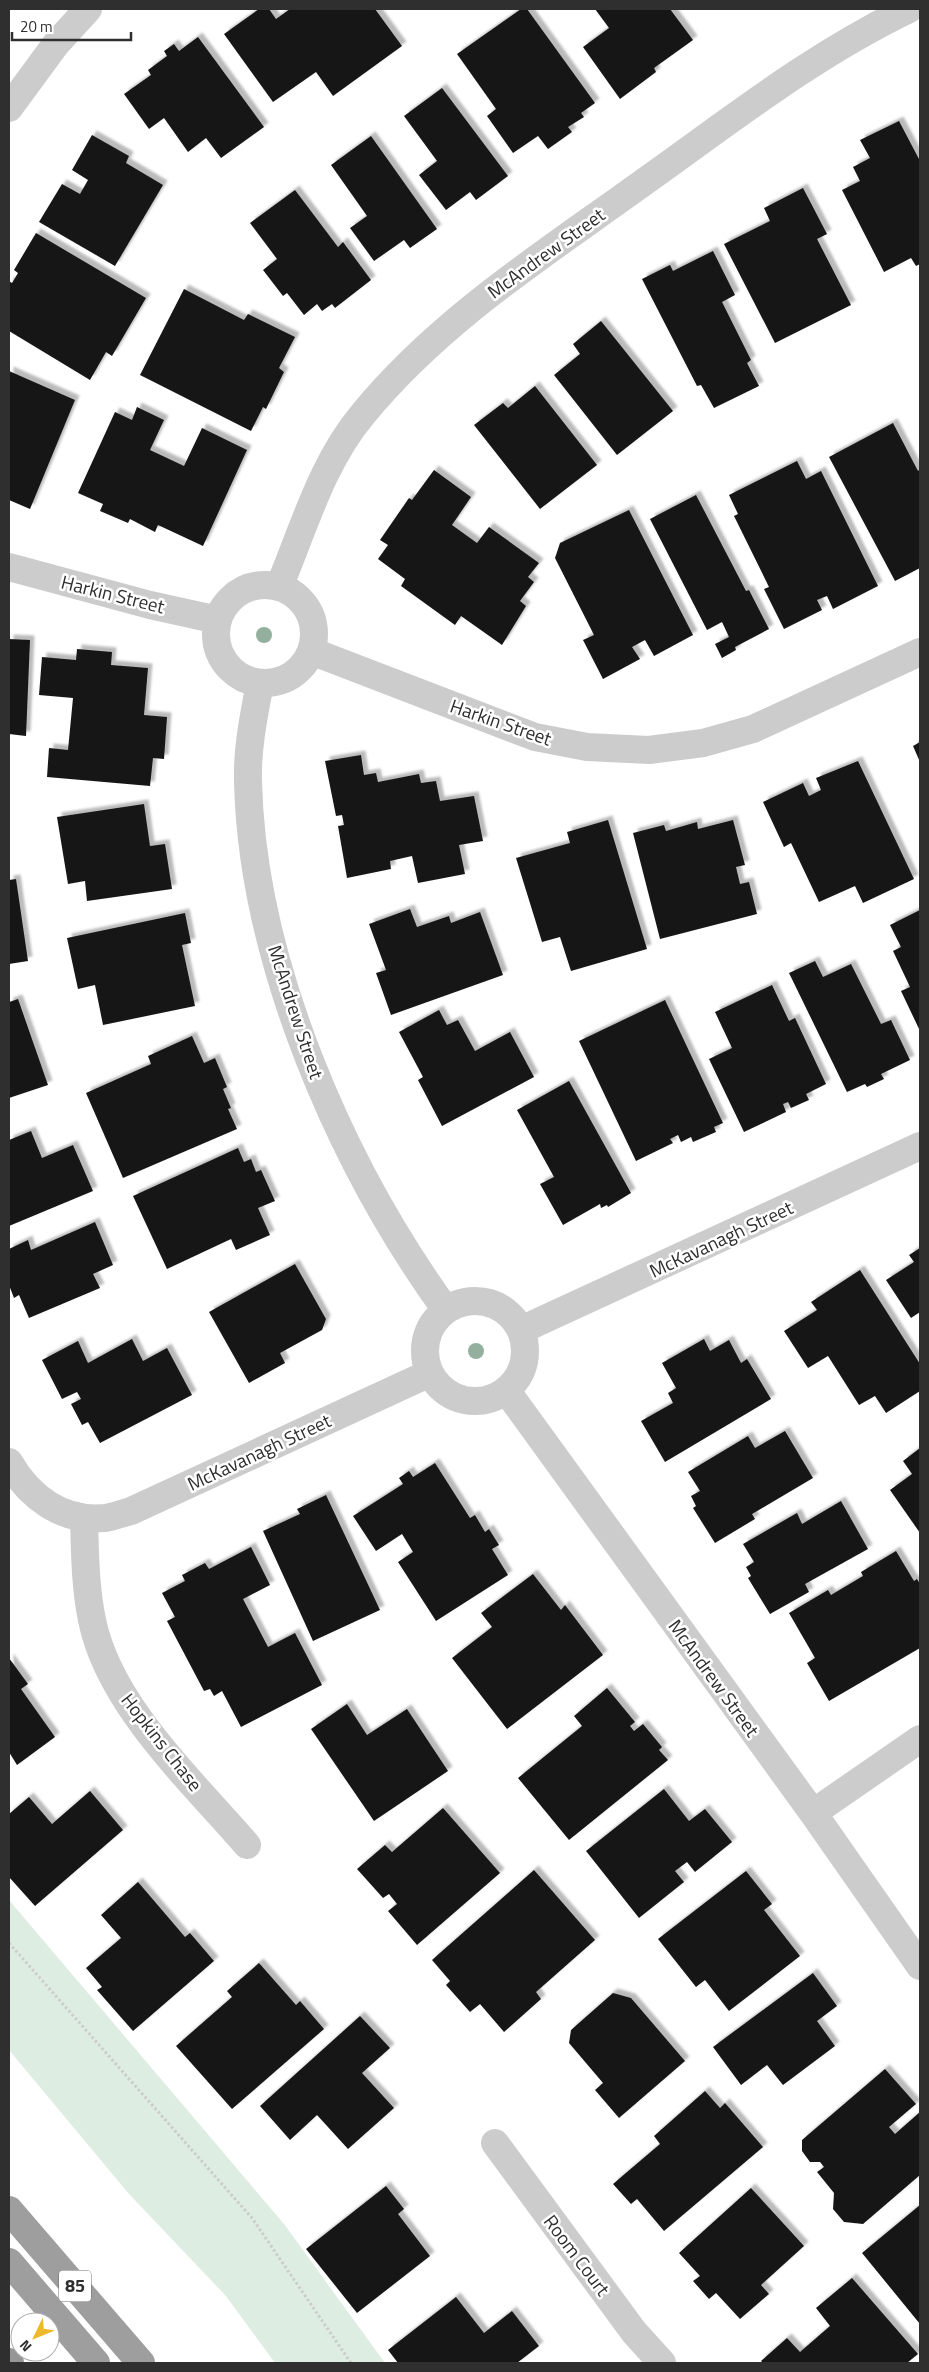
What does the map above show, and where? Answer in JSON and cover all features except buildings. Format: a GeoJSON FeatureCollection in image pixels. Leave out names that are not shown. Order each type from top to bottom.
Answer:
{"type":"FeatureCollection","features":[{"type":"Feature","properties":{"kind":"highway","name":"85"},"geometry":{"type":"LineString","coordinates":[[9,2210],[141,2363]]}},
{"type":"Feature","properties":{"kind":"highway","name":"85"},"geometry":{"type":"LineString","coordinates":[[9,2262],[96,2363]]}},
{"type":"Feature","properties":{"kind":"street"},"geometry":{"type":"LineString","coordinates":[[9,108],[56,44],[88,9]]}},
{"type":"Feature","properties":{"kind":"street","name":"McAndrew Street"},"geometry":{"type":"LineString","coordinates":[[279,587],[324,475],[362,415],[411,361],[461,316],[514,276],[794,75],[865,30],[909,9]]}},
{"type":"Feature","properties":{"kind":"street","name":"Harkin Street"},"geometry":{"type":"LineString","coordinates":[[9,567],[218,620]]}},
{"type":"Feature","properties":{"kind":"street"},"geometry":{"type":"LineString","coordinates":[[264,585],[279,587],[293,594],[305,606],[312,620],[314,636],[312,651],[304,666],[291,676],[276,682],[260,683],[246,680],[234,672],[224,661],[218,648],[216,634],[218,620],[225,606],[242,591],[264,585]]}},
{"type":"Feature","properties":{"kind":"street","name":"Harkin Street"},"geometry":{"type":"LineString","coordinates":[[312,651],[535,737],[586,747],[649,750],[703,743],[753,729],[920,652]]}},
{"type":"Feature","properties":{"kind":"street","name":"McAndrew Street"},"geometry":{"type":"LineString","coordinates":[[260,683],[252,730],[248,780],[255,867],[280,973],[312,1066],[356,1161],[407,1253],[446,1310]]}},
{"type":"Feature","properties":{"kind":"street","name":"McKavanagh Street"},"geometry":{"type":"LineString","coordinates":[[521,1330],[920,1146]]}},
{"type":"Feature","properties":{"kind":"street"},"geometry":{"type":"LineString","coordinates":[[473,1301],[488,1302],[501,1308],[513,1317],[521,1330],[526,1345],[524,1362],[518,1378],[506,1390],[494,1398],[479,1401],[464,1400],[450,1394],[438,1385],[430,1373],[425,1356],[426,1338],[433,1322],[446,1310],[459,1303],[473,1301]]}},
{"type":"Feature","properties":{"kind":"street","name":"McKavanagh Street"},"geometry":{"type":"LineString","coordinates":[[84,1518],[106,1518],[131,1511],[430,1373]]}},
{"type":"Feature","properties":{"kind":"street","name":"McAndrew Street"},"geometry":{"type":"LineString","coordinates":[[506,1390],[813,1813],[920,1966]]}},
{"type":"Feature","properties":{"kind":"street"},"geometry":{"type":"LineString","coordinates":[[9,1462],[21,1482],[43,1501],[63,1513],[84,1518]]}},
{"type":"Feature","properties":{"kind":"street","name":"Hopkins Chase"},"geometry":{"type":"LineString","coordinates":[[84,1518],[87,1584],[92,1621],[105,1661],[128,1706],[247,1845]]}},
{"type":"Feature","properties":{"kind":"street"},"geometry":{"type":"LineString","coordinates":[[813,1813],[920,1739]]}},
{"type":"Feature","properties":{"kind":"street","name":"Room Court"},"geometry":{"type":"LineString","coordinates":[[495,2143],[634,2332],[662,2363]]}},
{"type":"Feature","properties":{"kind":"path"},"geometry":{"type":"LineString","coordinates":[[9,1943],[252,2218],[351,2363]]}},
{"type":"Feature","properties":{"kind":"green space"},"geometry":{"type":"Polygon","coordinates":[[[9,1900],[284,2224],[385,2363],[275,2363],[226,2296],[129,2194],[9,2050],[9,1900]]]}}]}
